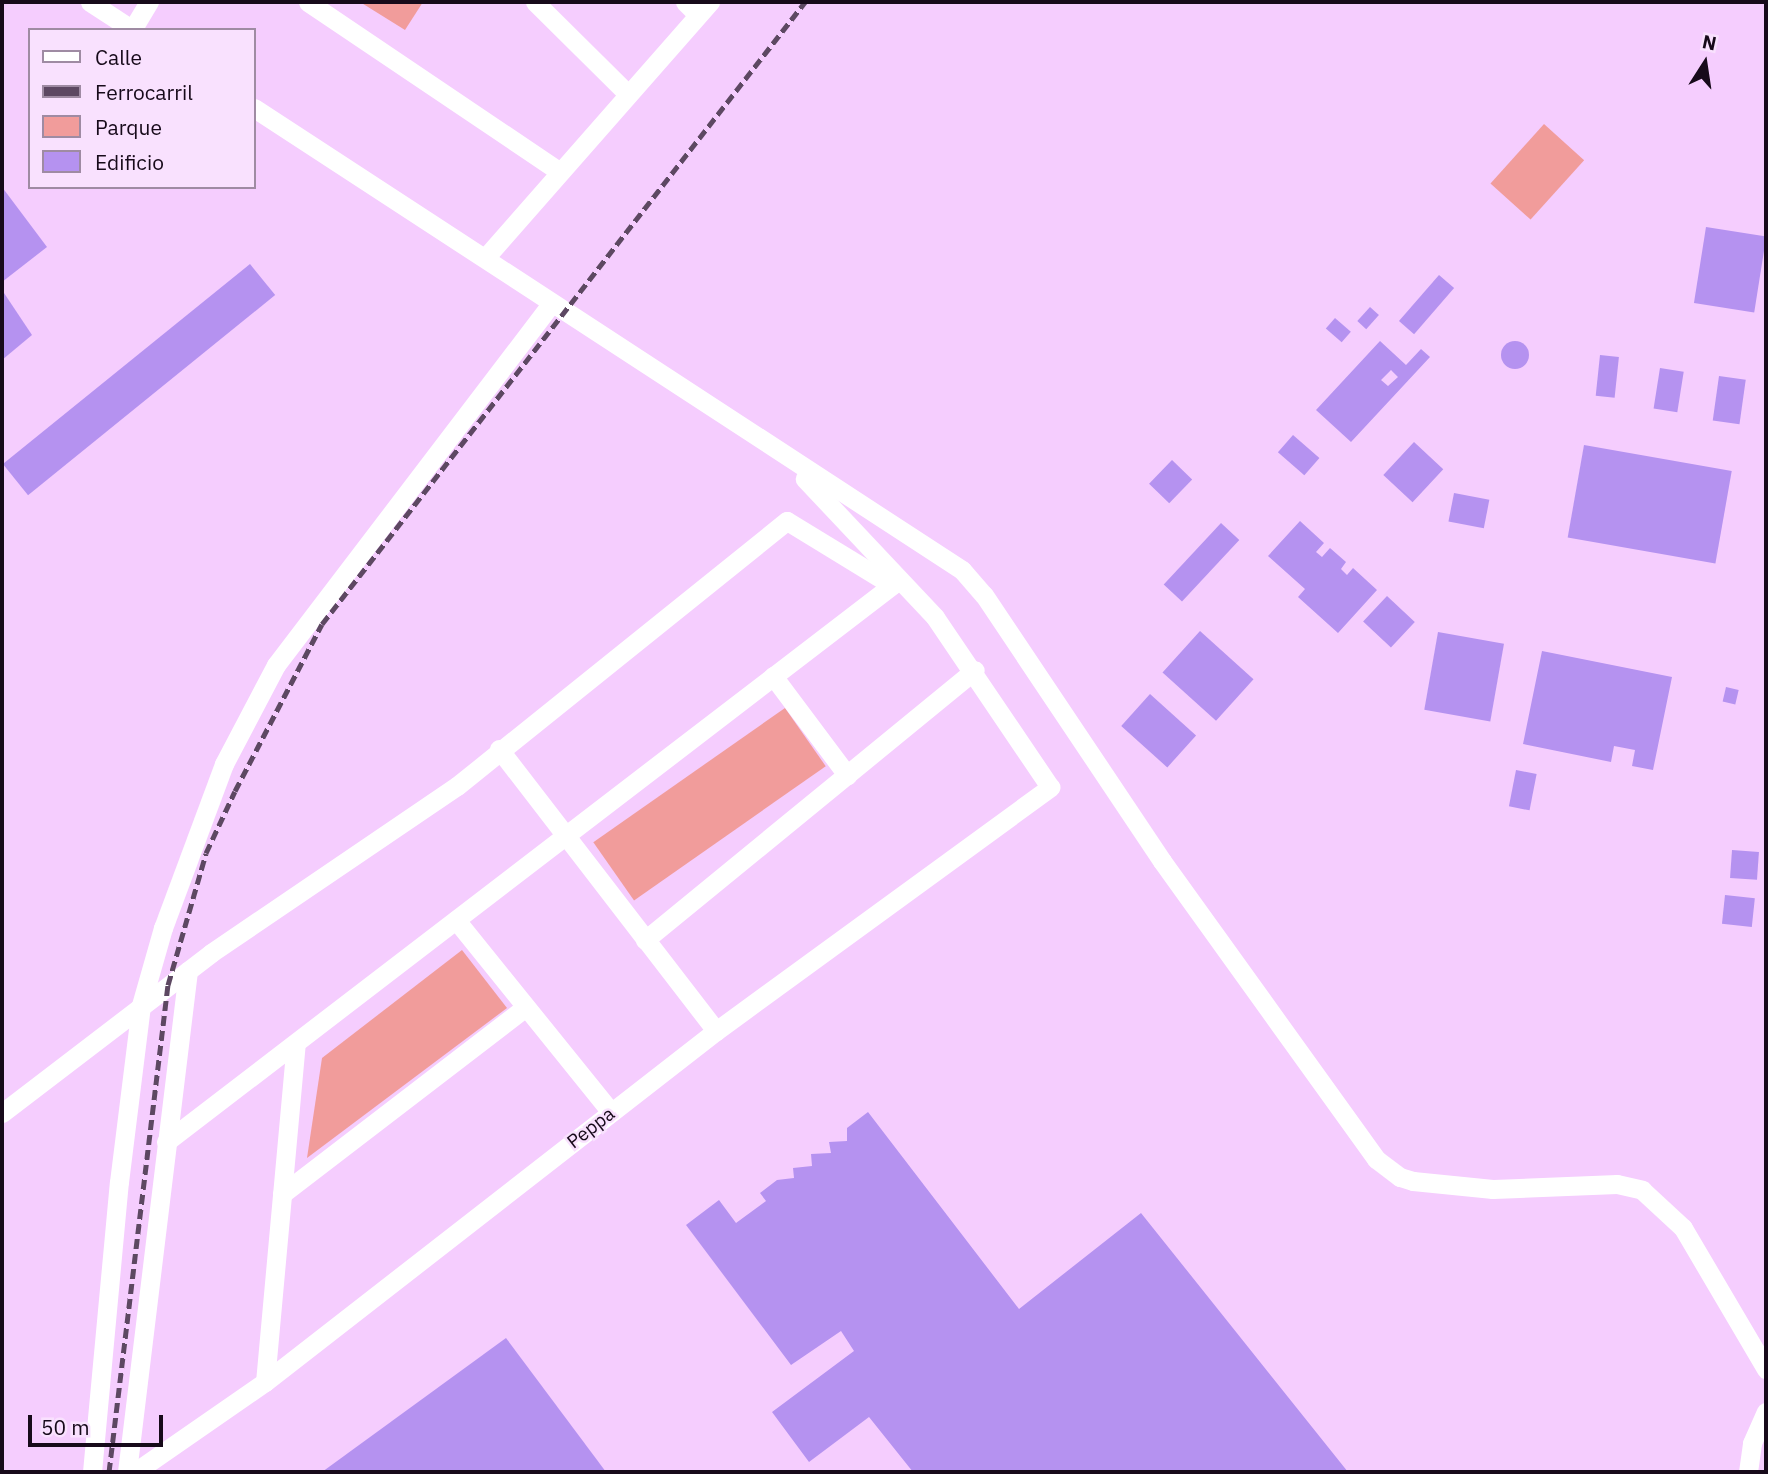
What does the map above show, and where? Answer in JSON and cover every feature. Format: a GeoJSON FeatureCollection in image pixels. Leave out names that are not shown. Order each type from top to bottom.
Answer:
{"type":"FeatureCollection","features":[{"type":"Feature","properties":{"kind":"street"},"geometry":{"type":"LineString","coordinates":[[90,2],[129,28]]}},
{"type":"Feature","properties":{"kind":"street"},"geometry":{"type":"LineString","coordinates":[[133,28],[149,2]]}},
{"type":"Feature","properties":{"kind":"street"},"geometry":{"type":"LineString","coordinates":[[308,2],[559,171]]}},
{"type":"Feature","properties":{"kind":"street"},"geometry":{"type":"LineString","coordinates":[[535,2],[628,94]]}},
{"type":"Feature","properties":{"kind":"street"},"geometry":{"type":"LineString","coordinates":[[485,258],[628,94],[698,6]]}},
{"type":"Feature","properties":{"kind":"street"},"geometry":{"type":"LineString","coordinates":[[256,109],[785,458],[962,570],[984,595],[1162,861],[1376,1159],[1400,1177],[1413,1181],[1493,1189],[1617,1184],[1642,1190],[1683,1228],[1766,1369]]}},
{"type":"Feature","properties":{"kind":"street"},"geometry":{"type":"LineString","coordinates":[[92,1472],[119,1182],[141,1005],[163,928],[224,764],[276,665],[552,303]]}},
{"type":"Feature","properties":{"kind":"street"},"geometry":{"type":"LineString","coordinates":[[645,940],[975,670],[935,617],[895,582],[785,458]]}},
{"type":"Feature","properties":{"kind":"street"},"geometry":{"type":"LineString","coordinates":[[2,1113],[188,971],[457,786],[499,749],[787,522],[895,582]]}},
{"type":"Feature","properties":{"kind":"street"},"geometry":{"type":"LineString","coordinates":[[166,1143],[895,582]]}},
{"type":"Feature","properties":{"kind":"street","name":"Peppa"},"geometry":{"type":"LineString","coordinates":[[135,1472],[265,1382],[716,1031],[1050,787],[975,670]]}},
{"type":"Feature","properties":{"kind":"street"},"geometry":{"type":"LineString","coordinates":[[773,676],[847,775]]}},
{"type":"Feature","properties":{"kind":"street"},"geometry":{"type":"LineString","coordinates":[[499,749],[716,1031]]}},
{"type":"Feature","properties":{"kind":"street"},"geometry":{"type":"LineString","coordinates":[[456,920],[611,1112]]}},
{"type":"Feature","properties":{"kind":"street"},"geometry":{"type":"LineString","coordinates":[[127,1472],[188,971]]}},
{"type":"Feature","properties":{"kind":"street"},"geometry":{"type":"LineString","coordinates":[[282,1194],[526,1007]]}},
{"type":"Feature","properties":{"kind":"street"},"geometry":{"type":"LineString","coordinates":[[265,1382],[296,1043]]}},
{"type":"Feature","properties":{"kind":"street"},"geometry":{"type":"LineString","coordinates":[[1748,1472],[1752,1443],[1766,1412]]}},
{"type":"Feature","properties":{"kind":"green space"},"geometry":{"type":"Polygon","coordinates":[[[360,2],[423,2],[405,30],[360,2]]]}},
{"type":"Feature","properties":{"kind":"green space"},"geometry":{"type":"Polygon","coordinates":[[[1544,124],[1584,160],[1531,220],[1490,183],[1544,124]]]}},
{"type":"Feature","properties":{"kind":"green space"},"geometry":{"type":"Polygon","coordinates":[[[785,708],[826,766],[634,900],[593,842],[785,708]]]}},
{"type":"Feature","properties":{"kind":"green space"},"geometry":{"type":"Polygon","coordinates":[[[462,950],[507,1008],[307,1158],[322,1058],[462,950]]]}},
{"type":"Feature","properties":{"kind":"building"},"geometry":{"type":"Polygon","coordinates":[[[2,187],[47,247],[2,282],[2,187]]]}},
{"type":"Feature","properties":{"kind":"building"},"geometry":{"type":"Polygon","coordinates":[[[1706,227],[1766,237],[1754,313],[1694,303],[1706,227]]]}},
{"type":"Feature","properties":{"kind":"building"},"geometry":{"type":"Polygon","coordinates":[[[250,264],[275,295],[28,495],[3,464],[250,264]]]}},
{"type":"Feature","properties":{"kind":"building"},"geometry":{"type":"Polygon","coordinates":[[[1439,275],[1454,288],[1414,334],[1399,321],[1439,275]]]}},
{"type":"Feature","properties":{"kind":"building"},"geometry":{"type":"Polygon","coordinates":[[[2,290],[32,335],[2,360],[2,290]]]}},
{"type":"Feature","properties":{"kind":"building"},"geometry":{"type":"Polygon","coordinates":[[[1370,307],[1379,315],[1366,329],[1357,321],[1370,307]]]}},
{"type":"Feature","properties":{"kind":"building"},"geometry":{"type":"Polygon","coordinates":[[[1335,318],[1351,332],[1342,342],[1326,329],[1335,318]]]}},
{"type":"Feature","properties":{"kind":"building"},"geometry":{"type":"Polygon","coordinates":[[[1380,341],[1406,365],[1421,349],[1430,357],[1351,442],[1316,410],[1380,341]],[[1391,370],[1381,380],[1388,386],[1398,377],[1391,370]]]}},
{"type":"Feature","properties":{"kind":"building"},"geometry":{"type":"Polygon","coordinates":[[[1515,341],[1525,345],[1529,355],[1525,365],[1515,369],[1505,365],[1501,355],[1505,345],[1515,341]]]}},
{"type":"Feature","properties":{"kind":"building"},"geometry":{"type":"Polygon","coordinates":[[[1600,355],[1619,357],[1615,398],[1596,396],[1600,355]]]}},
{"type":"Feature","properties":{"kind":"building"},"geometry":{"type":"Polygon","coordinates":[[[1660,368],[1684,372],[1677,412],[1654,408],[1660,368]]]}},
{"type":"Feature","properties":{"kind":"building"},"geometry":{"type":"Polygon","coordinates":[[[1719,376],[1746,380],[1739,424],[1713,421],[1719,376]]]}},
{"type":"Feature","properties":{"kind":"building"},"geometry":{"type":"Polygon","coordinates":[[[1293,435],[1319,458],[1304,475],[1278,452],[1293,435]]]}},
{"type":"Feature","properties":{"kind":"building"},"geometry":{"type":"Polygon","coordinates":[[[1414,442],[1443,469],[1413,502],[1383,475],[1414,442]]]}},
{"type":"Feature","properties":{"kind":"building"},"geometry":{"type":"Polygon","coordinates":[[[1584,445],[1732,471],[1715,564],[1568,538],[1584,445]]]}},
{"type":"Feature","properties":{"kind":"building"},"geometry":{"type":"Polygon","coordinates":[[[1172,460],[1192,479],[1169,503],[1149,484],[1172,460]]]}},
{"type":"Feature","properties":{"kind":"building"},"geometry":{"type":"Polygon","coordinates":[[[1454,493],[1489,500],[1484,528],[1448,521],[1454,493]]]}},
{"type":"Feature","properties":{"kind":"building"},"geometry":{"type":"Polygon","coordinates":[[[1300,521],[1324,543],[1316,552],[1322,557],[1330,548],[1346,562],[1341,569],[1347,575],[1353,568],[1377,590],[1338,633],[1298,597],[1305,589],[1268,556],[1300,521]]]}},
{"type":"Feature","properties":{"kind":"building"},"geometry":{"type":"Polygon","coordinates":[[[1221,523],[1239,540],[1182,601],[1164,584],[1221,523]]]}},
{"type":"Feature","properties":{"kind":"building"},"geometry":{"type":"Polygon","coordinates":[[[1387,596],[1415,622],[1391,648],[1363,622],[1387,596]]]}},
{"type":"Feature","properties":{"kind":"building"},"geometry":{"type":"Polygon","coordinates":[[[1200,631],[1254,679],[1216,721],[1163,673],[1200,631]]]}},
{"type":"Feature","properties":{"kind":"building"},"geometry":{"type":"Polygon","coordinates":[[[1438,632],[1504,644],[1490,721],[1424,710],[1438,632]]]}},
{"type":"Feature","properties":{"kind":"building"},"geometry":{"type":"Polygon","coordinates":[[[1542,651],[1672,677],[1653,770],[1632,766],[1635,750],[1614,746],[1611,762],[1523,744],[1542,651]]]}},
{"type":"Feature","properties":{"kind":"building"},"geometry":{"type":"Polygon","coordinates":[[[1726,687],[1739,690],[1735,705],[1723,702],[1726,687]]]}},
{"type":"Feature","properties":{"kind":"building"},"geometry":{"type":"Polygon","coordinates":[[[1150,694],[1196,735],[1167,767],[1121,726],[1150,694]]]}},
{"type":"Feature","properties":{"kind":"building"},"geometry":{"type":"Polygon","coordinates":[[[1516,770],[1537,774],[1530,810],[1509,806],[1516,770]]]}},
{"type":"Feature","properties":{"kind":"building"},"geometry":{"type":"Polygon","coordinates":[[[1732,850],[1759,852],[1757,880],[1730,878],[1732,850]]]}},
{"type":"Feature","properties":{"kind":"building"},"geometry":{"type":"Polygon","coordinates":[[[1725,895],[1755,898],[1752,927],[1722,924],[1725,895]]]}},
{"type":"Feature","properties":{"kind":"building"},"geometry":{"type":"Polygon","coordinates":[[[868,1112],[1019,1309],[1141,1213],[1348,1472],[913,1472],[869,1417],[809,1462],[772,1412],[854,1351],[841,1331],[791,1365],[686,1225],[719,1200],[736,1223],[766,1201],[760,1193],[777,1180],[794,1178],[793,1168],[812,1166],[811,1154],[831,1153],[829,1142],[847,1141],[847,1128],[868,1112]]]}},
{"type":"Feature","properties":{"kind":"building"},"geometry":{"type":"Polygon","coordinates":[[[506,1338],[606,1472],[322,1472],[506,1338]]]}},
{"type":"Feature","properties":{"kind":"railway"},"geometry":{"type":"LineString","coordinates":[[109,1472],[168,985],[206,853],[235,791],[322,624],[805,2]]}}]}
